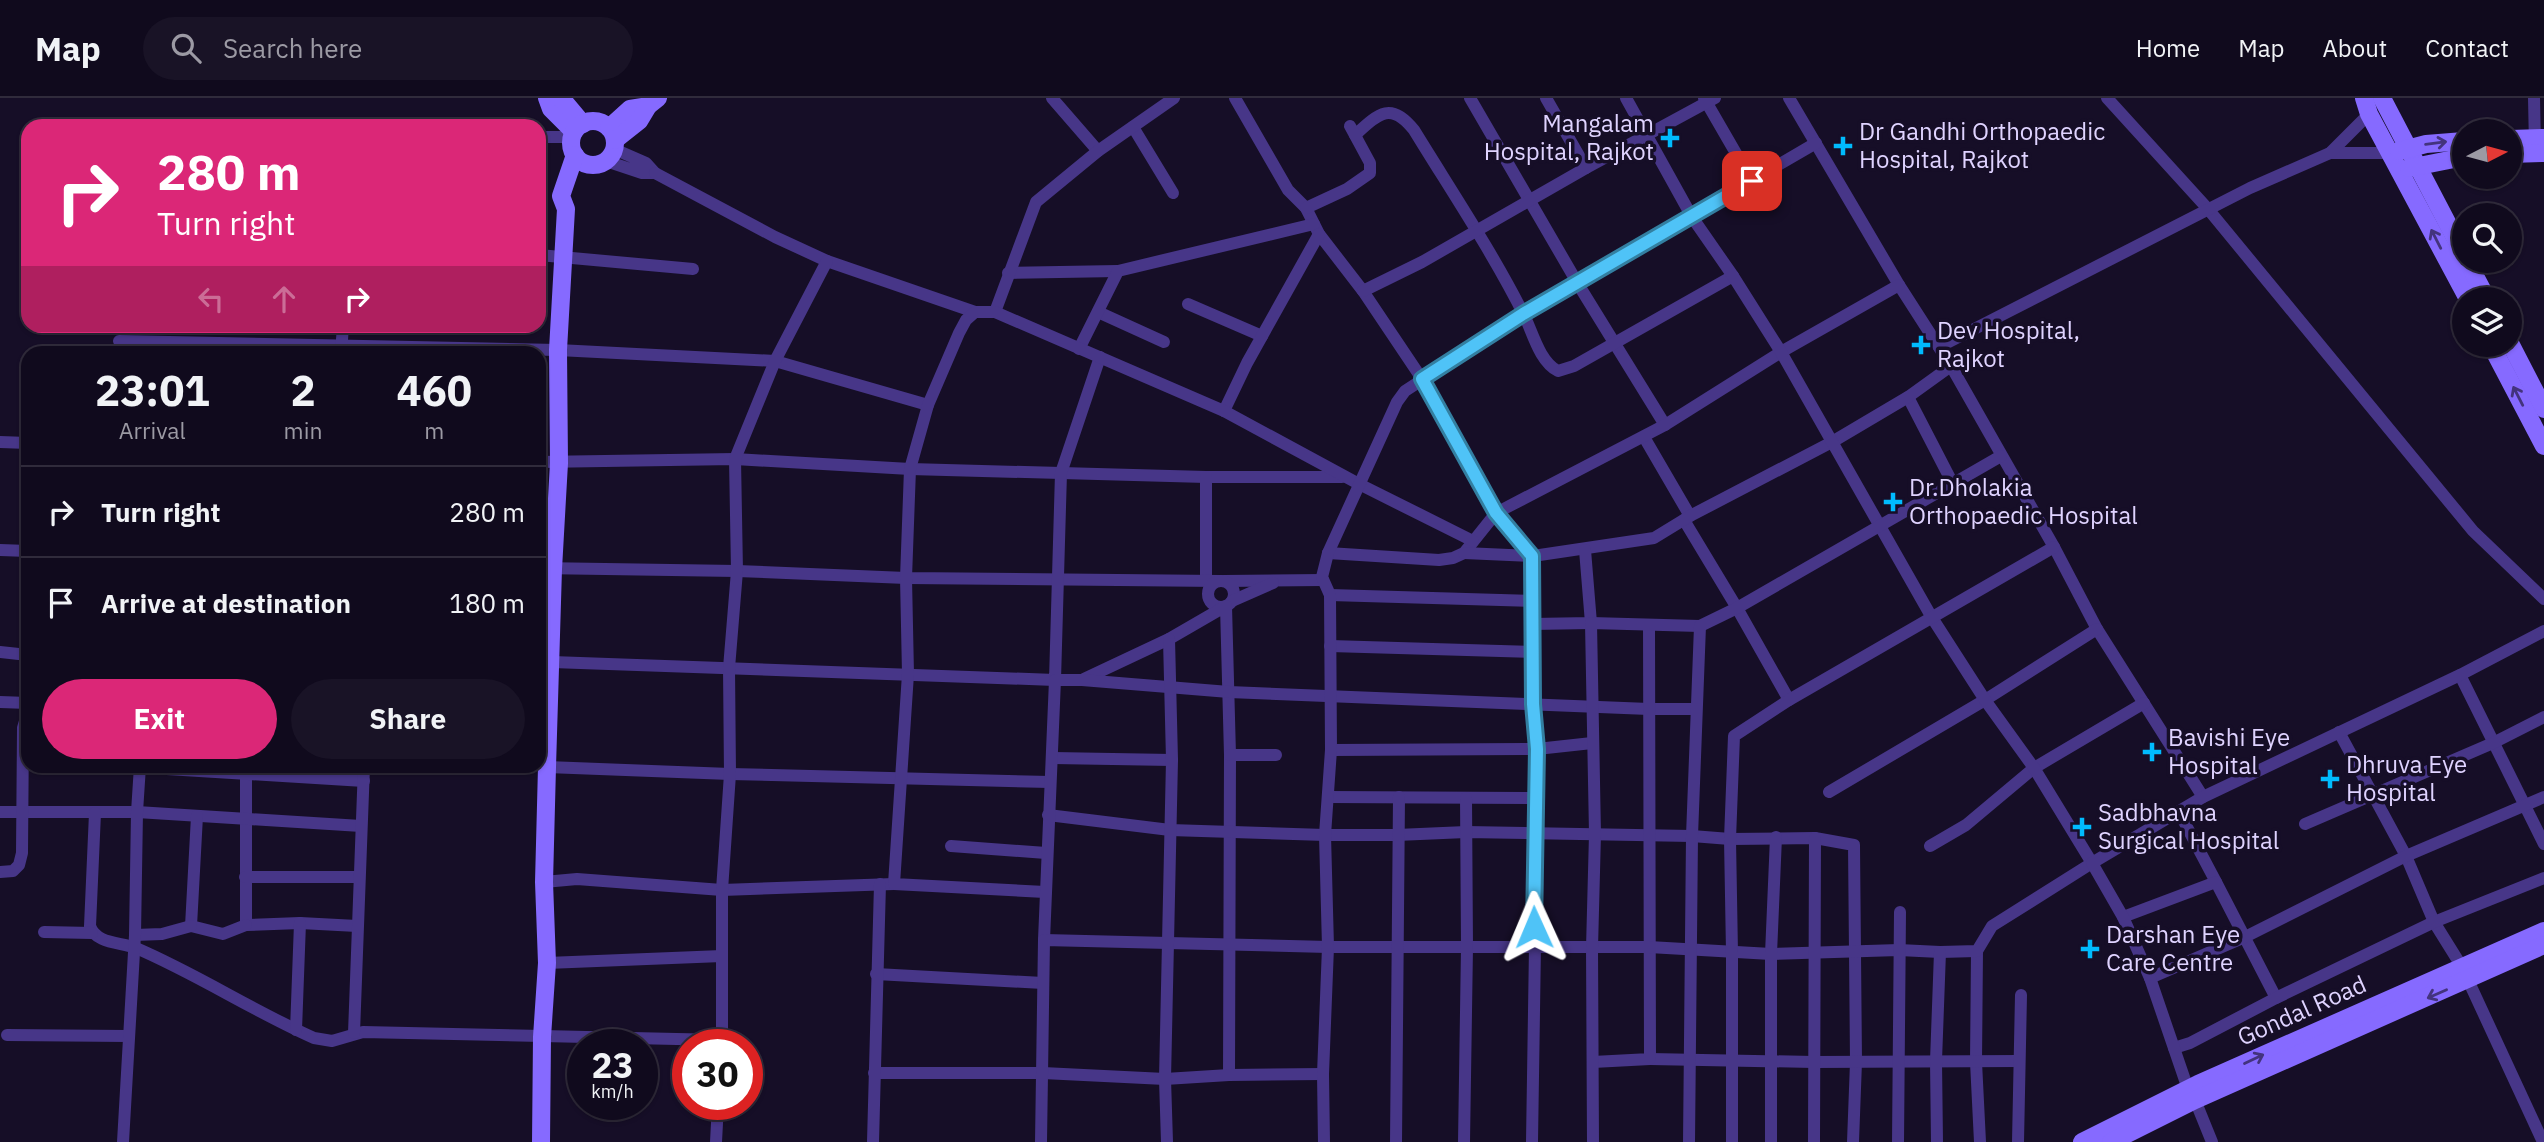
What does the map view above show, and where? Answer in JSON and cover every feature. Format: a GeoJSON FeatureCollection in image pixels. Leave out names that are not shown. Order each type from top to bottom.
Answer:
{"type":"FeatureCollection","features":[{"type":"Feature","properties":{"kind":"main road"},"geometry":{"type":"LineString","coordinates":[[547,98],[551,109],[576,131]]}},
{"type":"Feature","properties":{"kind":"main road"},"geometry":{"type":"LineString","coordinates":[[559,98],[562,99],[576,131],[572,149],[578,158],[596,165],[630,109],[653,102]]}},
{"type":"Feature","properties":{"kind":"main road"},"geometry":{"type":"LineString","coordinates":[[2382,98],[2400,151]]}},
{"type":"Feature","properties":{"kind":"main road"},"geometry":{"type":"LineString","coordinates":[[2367,106],[2409,168],[2463,287]]}},
{"type":"Feature","properties":{"kind":"main road"},"geometry":{"type":"LineString","coordinates":[[576,131],[597,122],[611,144]]}},
{"type":"Feature","properties":{"kind":"main road"},"geometry":{"type":"LineString","coordinates":[[2400,151],[2452,142]]}},
{"type":"Feature","properties":{"kind":"main road"},"geometry":{"type":"LineString","coordinates":[[2522,142],[2540,146]]}},
{"type":"Feature","properties":{"kind":"main road"},"geometry":{"type":"LineString","coordinates":[[2522,151],[2540,146]]}},
{"type":"Feature","properties":{"kind":"main road"},"geometry":{"type":"LineString","coordinates":[[541,1142],[542,1037],[547,963],[544,882],[552,662],[546,569],[559,463],[558,350],[566,209],[561,196],[578,158]]}},
{"type":"Feature","properties":{"kind":"main road"},"geometry":{"type":"LineString","coordinates":[[2409,168],[2452,159]]}},
{"type":"Feature","properties":{"kind":"main road"},"geometry":{"type":"LineString","coordinates":[[2409,168],[2452,236]]}},
{"type":"Feature","properties":{"kind":"main road"},"geometry":{"type":"LineString","coordinates":[[2497,357],[2544,446]]}},
{"type":"Feature","properties":{"kind":"main road"},"geometry":{"type":"LineString","coordinates":[[2517,357],[2544,409]]}},
{"type":"Feature","properties":{"kind":"main road","name":"Gondal Road"},"geometry":{"type":"LineString","coordinates":[[2465,974],[2544,931]]}},
{"type":"Feature","properties":{"kind":"main road","name":"Gondal Road"},"geometry":{"type":"LineString","coordinates":[[2082,1142],[2465,974],[2544,945]]}},
{"type":"Feature","properties":{"kind":"main road","name":"Gondal Road"},"geometry":{"type":"LineString","coordinates":[[2111,1142],[2139,1135],[2191,1095]]}},
{"type":"Feature","properties":{"kind":"street"},"geometry":{"type":"LineString","coordinates":[[995,312],[1036,202],[1098,151],[1174,98]]}},
{"type":"Feature","properties":{"kind":"street"},"geometry":{"type":"LineString","coordinates":[[1235,98],[1288,190],[1306,208],[1316,229],[1363,291],[1420,381],[1496,513],[1532,556],[1533,704],[1537,749],[1532,1142]]}},
{"type":"Feature","properties":{"kind":"street"},"geometry":{"type":"LineString","coordinates":[[1470,98],[1578,284],[1665,425]]}},
{"type":"Feature","properties":{"kind":"street"},"geometry":{"type":"LineString","coordinates":[[1546,98],[1586,168]]}},
{"type":"Feature","properties":{"kind":"street"},"geometry":{"type":"LineString","coordinates":[[1626,98],[1692,217],[1781,352],[1931,616],[2034,768],[2123,917],[2150,978],[2191,1095],[2212,1142]]}},
{"type":"Feature","properties":{"kind":"street"},"geometry":{"type":"LineString","coordinates":[[1789,98],[1899,285],[1951,366],[2054,547],[2097,629],[2203,797]]}},
{"type":"Feature","properties":{"kind":"street"},"geometry":{"type":"LineString","coordinates":[[2107,98],[2208,209],[2473,531],[2544,599]]}},
{"type":"Feature","properties":{"kind":"street"},"geometry":{"type":"LineString","coordinates":[[2533,98],[2540,146]]}},
{"type":"Feature","properties":{"kind":"street"},"geometry":{"type":"LineString","coordinates":[[1057,100],[1098,151]]}},
{"type":"Feature","properties":{"kind":"street"},"geometry":{"type":"LineString","coordinates":[[1363,291],[1422,262],[1708,100],[1752,181]]}},
{"type":"Feature","properties":{"kind":"street"},"geometry":{"type":"LineString","coordinates":[[2330,153],[2367,106]]}},
{"type":"Feature","properties":{"kind":"street"},"geometry":{"type":"LineString","coordinates":[[1306,208],[1347,189],[1370,173],[1370,163],[1353,130],[1388,112],[1404,118],[1415,131],[1476,231],[1551,368],[1558,371],[1574,366],[1733,276]]}},
{"type":"Feature","properties":{"kind":"street"},"geometry":{"type":"LineString","coordinates":[[1133,127],[1173,193]]}},
{"type":"Feature","properties":{"kind":"street"},"geometry":{"type":"LineString","coordinates":[[546,136],[576,131]]}},
{"type":"Feature","properties":{"kind":"street"},"geometry":{"type":"LineString","coordinates":[[1324,1142],[1323,1074],[1328,947],[1325,835],[1331,750],[1330,595],[1323,580],[1328,553],[1397,402],[1405,391],[1523,314],[1816,143]]}},
{"type":"Feature","properties":{"kind":"street"},"geometry":{"type":"LineString","coordinates":[[611,144],[646,163],[655,173],[775,237],[827,261],[975,312],[995,312],[1224,411],[1359,484],[1473,541]]}},
{"type":"Feature","properties":{"kind":"street"},"geometry":{"type":"LineString","coordinates":[[1939,346],[2208,209],[2330,153],[2400,151]]}},
{"type":"Feature","properties":{"kind":"street"},"geometry":{"type":"LineString","coordinates":[[1008,273],[1118,271],[1316,229]]}},
{"type":"Feature","properties":{"kind":"street"},"geometry":{"type":"LineString","coordinates":[[1224,411],[1316,229]]}},
{"type":"Feature","properties":{"kind":"street"},"geometry":{"type":"LineString","coordinates":[[546,255],[693,269]]}},
{"type":"Feature","properties":{"kind":"street"},"geometry":{"type":"LineString","coordinates":[[722,1029],[722,890],[730,774],[729,668],[737,570],[735,459],[775,361],[827,261]]}},
{"type":"Feature","properties":{"kind":"street"},"geometry":{"type":"LineString","coordinates":[[1079,349],[1118,271]]}},
{"type":"Feature","properties":{"kind":"street"},"geometry":{"type":"LineString","coordinates":[[1464,553],[1496,513],[1644,437],[1781,352],[1899,285]]}},
{"type":"Feature","properties":{"kind":"street"},"geometry":{"type":"LineString","coordinates":[[1188,304],[1262,336]]}},
{"type":"Feature","properties":{"kind":"street"},"geometry":{"type":"LineString","coordinates":[[894,884],[908,674],[906,578],[910,469],[928,405],[959,333],[966,320],[975,312]]}},
{"type":"Feature","properties":{"kind":"street"},"geometry":{"type":"LineString","coordinates":[[1098,312],[1164,342]]}},
{"type":"Feature","properties":{"kind":"street"},"geometry":{"type":"LineString","coordinates":[[119,341],[195,346]]}},
{"type":"Feature","properties":{"kind":"street"},"geometry":{"type":"LineString","coordinates":[[546,350],[775,361],[928,405]]}},
{"type":"Feature","properties":{"kind":"street"},"geometry":{"type":"LineString","coordinates":[[1041,1142],[1046,853],[1052,758],[1061,473],[1100,358]]}},
{"type":"Feature","properties":{"kind":"street"},"geometry":{"type":"LineString","coordinates":[[1328,553],[1439,560],[1464,553],[1532,556],[1654,538],[1832,442],[1908,397],[1951,366]]}},
{"type":"Feature","properties":{"kind":"street"},"geometry":{"type":"LineString","coordinates":[[1908,397],[1953,484]]}},
{"type":"Feature","properties":{"kind":"street"},"geometry":{"type":"LineString","coordinates":[[1644,437],[1789,700]]}},
{"type":"Feature","properties":{"kind":"street"},"geometry":{"type":"LineString","coordinates":[[0,442],[21,443]]}},
{"type":"Feature","properties":{"kind":"street"},"geometry":{"type":"LineString","coordinates":[[1532,624],[1700,626],[1737,608],[2001,456]]}},
{"type":"Feature","properties":{"kind":"street"},"geometry":{"type":"LineString","coordinates":[[546,462],[735,459],[910,469],[1206,477],[1346,477]]}},
{"type":"Feature","properties":{"kind":"street"},"geometry":{"type":"LineString","coordinates":[[1206,477],[1217,581]]}},
{"type":"Feature","properties":{"kind":"street"},"geometry":{"type":"LineString","coordinates":[[1732,1142],[1732,740],[1737,733],[1789,700],[2054,547]]}},
{"type":"Feature","properties":{"kind":"street"},"geometry":{"type":"LineString","coordinates":[[0,550],[21,551]]}},
{"type":"Feature","properties":{"kind":"street"},"geometry":{"type":"LineString","coordinates":[[1585,550],[1591,623],[1595,834],[1592,948],[1593,1142]]}},
{"type":"Feature","properties":{"kind":"street"},"geometry":{"type":"LineString","coordinates":[[546,569],[737,570],[906,578],[1323,580]]}},
{"type":"Feature","properties":{"kind":"street"},"geometry":{"type":"LineString","coordinates":[[1082,680],[1168,639],[1229,603],[1279,580]]}},
{"type":"Feature","properties":{"kind":"street"},"geometry":{"type":"LineString","coordinates":[[1217,581],[1209,589],[1209,597],[1214,604],[1229,603]]}},
{"type":"Feature","properties":{"kind":"street"},"geometry":{"type":"LineString","coordinates":[[1217,581],[1233,589],[1229,603],[1229,1075]]}},
{"type":"Feature","properties":{"kind":"street"},"geometry":{"type":"LineString","coordinates":[[1330,595],[1532,601]]}},
{"type":"Feature","properties":{"kind":"street"},"geometry":{"type":"LineString","coordinates":[[1649,625],[1650,1059]]}},
{"type":"Feature","properties":{"kind":"street"},"geometry":{"type":"LineString","coordinates":[[1689,1142],[1692,836],[1700,626]]}},
{"type":"Feature","properties":{"kind":"street"},"geometry":{"type":"LineString","coordinates":[[1829,792],[2097,629]]}},
{"type":"Feature","properties":{"kind":"street"},"geometry":{"type":"LineString","coordinates":[[1980,1142],[1976,1062],[1977,951],[1992,926],[2203,797],[2460,676],[2544,631]]}},
{"type":"Feature","properties":{"kind":"street"},"geometry":{"type":"LineString","coordinates":[[1167,1142],[1165,1079],[1172,760],[1168,639]]}},
{"type":"Feature","properties":{"kind":"street"},"geometry":{"type":"LineString","coordinates":[[1330,646],[1532,652]]}},
{"type":"Feature","properties":{"kind":"street"},"geometry":{"type":"LineString","coordinates":[[0,652],[21,654]]}},
{"type":"Feature","properties":{"kind":"street"},"geometry":{"type":"LineString","coordinates":[[552,662],[1082,680],[1229,692],[1696,709]]}},
{"type":"Feature","properties":{"kind":"street"},"geometry":{"type":"LineString","coordinates":[[2460,676],[2544,844]]}},
{"type":"Feature","properties":{"kind":"street"},"geometry":{"type":"LineString","coordinates":[[0,702],[21,703]]}},
{"type":"Feature","properties":{"kind":"street"},"geometry":{"type":"LineString","coordinates":[[1930,846],[1966,825],[2034,768],[2144,703]]}},
{"type":"Feature","properties":{"kind":"street"},"geometry":{"type":"LineString","coordinates":[[2305,824],[2493,743],[2544,717]]}},
{"type":"Feature","properties":{"kind":"street"},"geometry":{"type":"LineString","coordinates":[[2339,732],[2406,856],[2434,922],[2465,974],[2543,1142]]}},
{"type":"Feature","properties":{"kind":"street"},"geometry":{"type":"LineString","coordinates":[[1331,750],[1537,749],[1592,743]]}},
{"type":"Feature","properties":{"kind":"street"},"geometry":{"type":"LineString","coordinates":[[1230,755],[1276,755]]}},
{"type":"Feature","properties":{"kind":"street"},"geometry":{"type":"LineString","coordinates":[[1052,758],[1172,760]]}},
{"type":"Feature","properties":{"kind":"street"},"geometry":{"type":"LineString","coordinates":[[547,767],[1050,782]]}},
{"type":"Feature","properties":{"kind":"street"},"geometry":{"type":"LineString","coordinates":[[0,872],[13,871],[19,865],[25,773]]}},
{"type":"Feature","properties":{"kind":"street"},"geometry":{"type":"LineString","coordinates":[[123,1142],[135,941],[140,773]]}},
{"type":"Feature","properties":{"kind":"street"},"geometry":{"type":"LineString","coordinates":[[246,773],[246,925]]}},
{"type":"Feature","properties":{"kind":"street"},"geometry":{"type":"LineString","coordinates":[[285,773],[364,781]]}},
{"type":"Feature","properties":{"kind":"street"},"geometry":{"type":"LineString","coordinates":[[354,1033],[364,773]]}},
{"type":"Feature","properties":{"kind":"street"},"geometry":{"type":"LineString","coordinates":[[1328,797],[1536,798]]}},
{"type":"Feature","properties":{"kind":"street"},"geometry":{"type":"LineString","coordinates":[[1396,1142],[1398,797]]}},
{"type":"Feature","properties":{"kind":"street"},"geometry":{"type":"LineString","coordinates":[[2150,978],[2245,937],[2406,856],[2544,797]]}},
{"type":"Feature","properties":{"kind":"street"},"geometry":{"type":"LineString","coordinates":[[1464,1142],[1466,798]]}},
{"type":"Feature","properties":{"kind":"street"},"geometry":{"type":"LineString","coordinates":[[0,811],[137,811],[361,826]]}},
{"type":"Feature","properties":{"kind":"street"},"geometry":{"type":"LineString","coordinates":[[2179,812],[2276,998]]}},
{"type":"Feature","properties":{"kind":"street"},"geometry":{"type":"LineString","coordinates":[[95,813],[90,926],[92,933],[98,938],[135,941],[191,926],[223,934],[246,925],[300,923],[357,926]]}},
{"type":"Feature","properties":{"kind":"street"},"geometry":{"type":"LineString","coordinates":[[1048,815],[1170,830],[1325,835],[1466,832],[1730,839],[1815,838],[1854,845],[1856,1062],[1853,1142]]}},
{"type":"Feature","properties":{"kind":"street"},"geometry":{"type":"LineString","coordinates":[[191,926],[197,816]]}},
{"type":"Feature","properties":{"kind":"street"},"geometry":{"type":"LineString","coordinates":[[1771,1142],[1770,954],[1776,838]]}},
{"type":"Feature","properties":{"kind":"street"},"geometry":{"type":"LineString","coordinates":[[1814,1142],[1815,838]]}},
{"type":"Feature","properties":{"kind":"street"},"geometry":{"type":"LineString","coordinates":[[951,846],[1046,853]]}},
{"type":"Feature","properties":{"kind":"street"},"geometry":{"type":"LineString","coordinates":[[245,877],[358,877]]}},
{"type":"Feature","properties":{"kind":"street"},"geometry":{"type":"LineString","coordinates":[[2174,1048],[2190,1043],[2276,998],[2434,922],[2544,878]]}},
{"type":"Feature","properties":{"kind":"street"},"geometry":{"type":"LineString","coordinates":[[544,882],[578,879],[722,890],[894,884],[1045,892]]}},
{"type":"Feature","properties":{"kind":"street"},"geometry":{"type":"LineString","coordinates":[[2123,917],[2216,882]]}},
{"type":"Feature","properties":{"kind":"street"},"geometry":{"type":"LineString","coordinates":[[873,1142],[880,884]]}},
{"type":"Feature","properties":{"kind":"street"},"geometry":{"type":"LineString","coordinates":[[1898,1142],[1900,912]]}},
{"type":"Feature","properties":{"kind":"street"},"geometry":{"type":"LineString","coordinates":[[296,1030],[300,923]]}},
{"type":"Feature","properties":{"kind":"street"},"geometry":{"type":"LineString","coordinates":[[44,932],[92,933]]}},
{"type":"Feature","properties":{"kind":"street"},"geometry":{"type":"LineString","coordinates":[[1044,940],[1169,945],[1399,948],[1649,947],[1770,954],[1899,950],[1940,953],[1977,951]]}},
{"type":"Feature","properties":{"kind":"street"},"geometry":{"type":"LineString","coordinates":[[135,941],[296,1030],[326,1041],[338,1040],[354,1033],[672,1041]]}},
{"type":"Feature","properties":{"kind":"street"},"geometry":{"type":"LineString","coordinates":[[1937,1142],[1936,1061],[1940,953]]}},
{"type":"Feature","properties":{"kind":"street"},"geometry":{"type":"LineString","coordinates":[[547,963],[722,956]]}},
{"type":"Feature","properties":{"kind":"street"},"geometry":{"type":"LineString","coordinates":[[876,974],[1043,983]]}},
{"type":"Feature","properties":{"kind":"street"},"geometry":{"type":"LineString","coordinates":[[2018,1142],[2021,995]]}},
{"type":"Feature","properties":{"kind":"street"},"geometry":{"type":"LineString","coordinates":[[7,1035],[128,1036]]}},
{"type":"Feature","properties":{"kind":"street"},"geometry":{"type":"LineString","coordinates":[[1593,1062],[1691,1058],[1814,1062],[2019,1060]]}},
{"type":"Feature","properties":{"kind":"street"},"geometry":{"type":"LineString","coordinates":[[874,1073],[1043,1073],[1165,1079],[1323,1074]]}},
{"type":"Feature","properties":{"kind":"street"},"geometry":{"type":"LineString","coordinates":[[716,1142],[717,1120]]}},
{"type":"Feature","properties":{"kind":"place","name":"Mangalam Hospital, Rajkot"},"geometry":{"type":"Point","coordinates":[1670,138]}},
{"type":"Feature","properties":{"kind":"place","name":"Dr Gandhi Orthopaedic Hospital, Rajkot"},"geometry":{"type":"Point","coordinates":[1843,146]}},
{"type":"Feature","properties":{"kind":"place","name":"Dev Hospital, Rajkot"},"geometry":{"type":"Point","coordinates":[1921,345]}},
{"type":"Feature","properties":{"kind":"place","name":"Dr.Dholakia Orthopaedic Hospital"},"geometry":{"type":"Point","coordinates":[1893,502]}},
{"type":"Feature","properties":{"kind":"place","name":"Bavishi Eye Hospital"},"geometry":{"type":"Point","coordinates":[2152,752]}},
{"type":"Feature","properties":{"kind":"place","name":"Dhruva Eye Hospital"},"geometry":{"type":"Point","coordinates":[2330,779]}},
{"type":"Feature","properties":{"kind":"place","name":"Sadbhavna Surgical Hospital"},"geometry":{"type":"Point","coordinates":[2082,827]}},
{"type":"Feature","properties":{"kind":"place","name":"Darshan Eye Care Centre"},"geometry":{"type":"Point","coordinates":[2090,949]}},
{"type":"Feature","properties":{"kind":"route"},"geometry":{"type":"LineString","coordinates":[[1534,927],[1537,749],[1533,704],[1532,556],[1496,513],[1422,379],[1523,314],[1752,181]]}}]}
